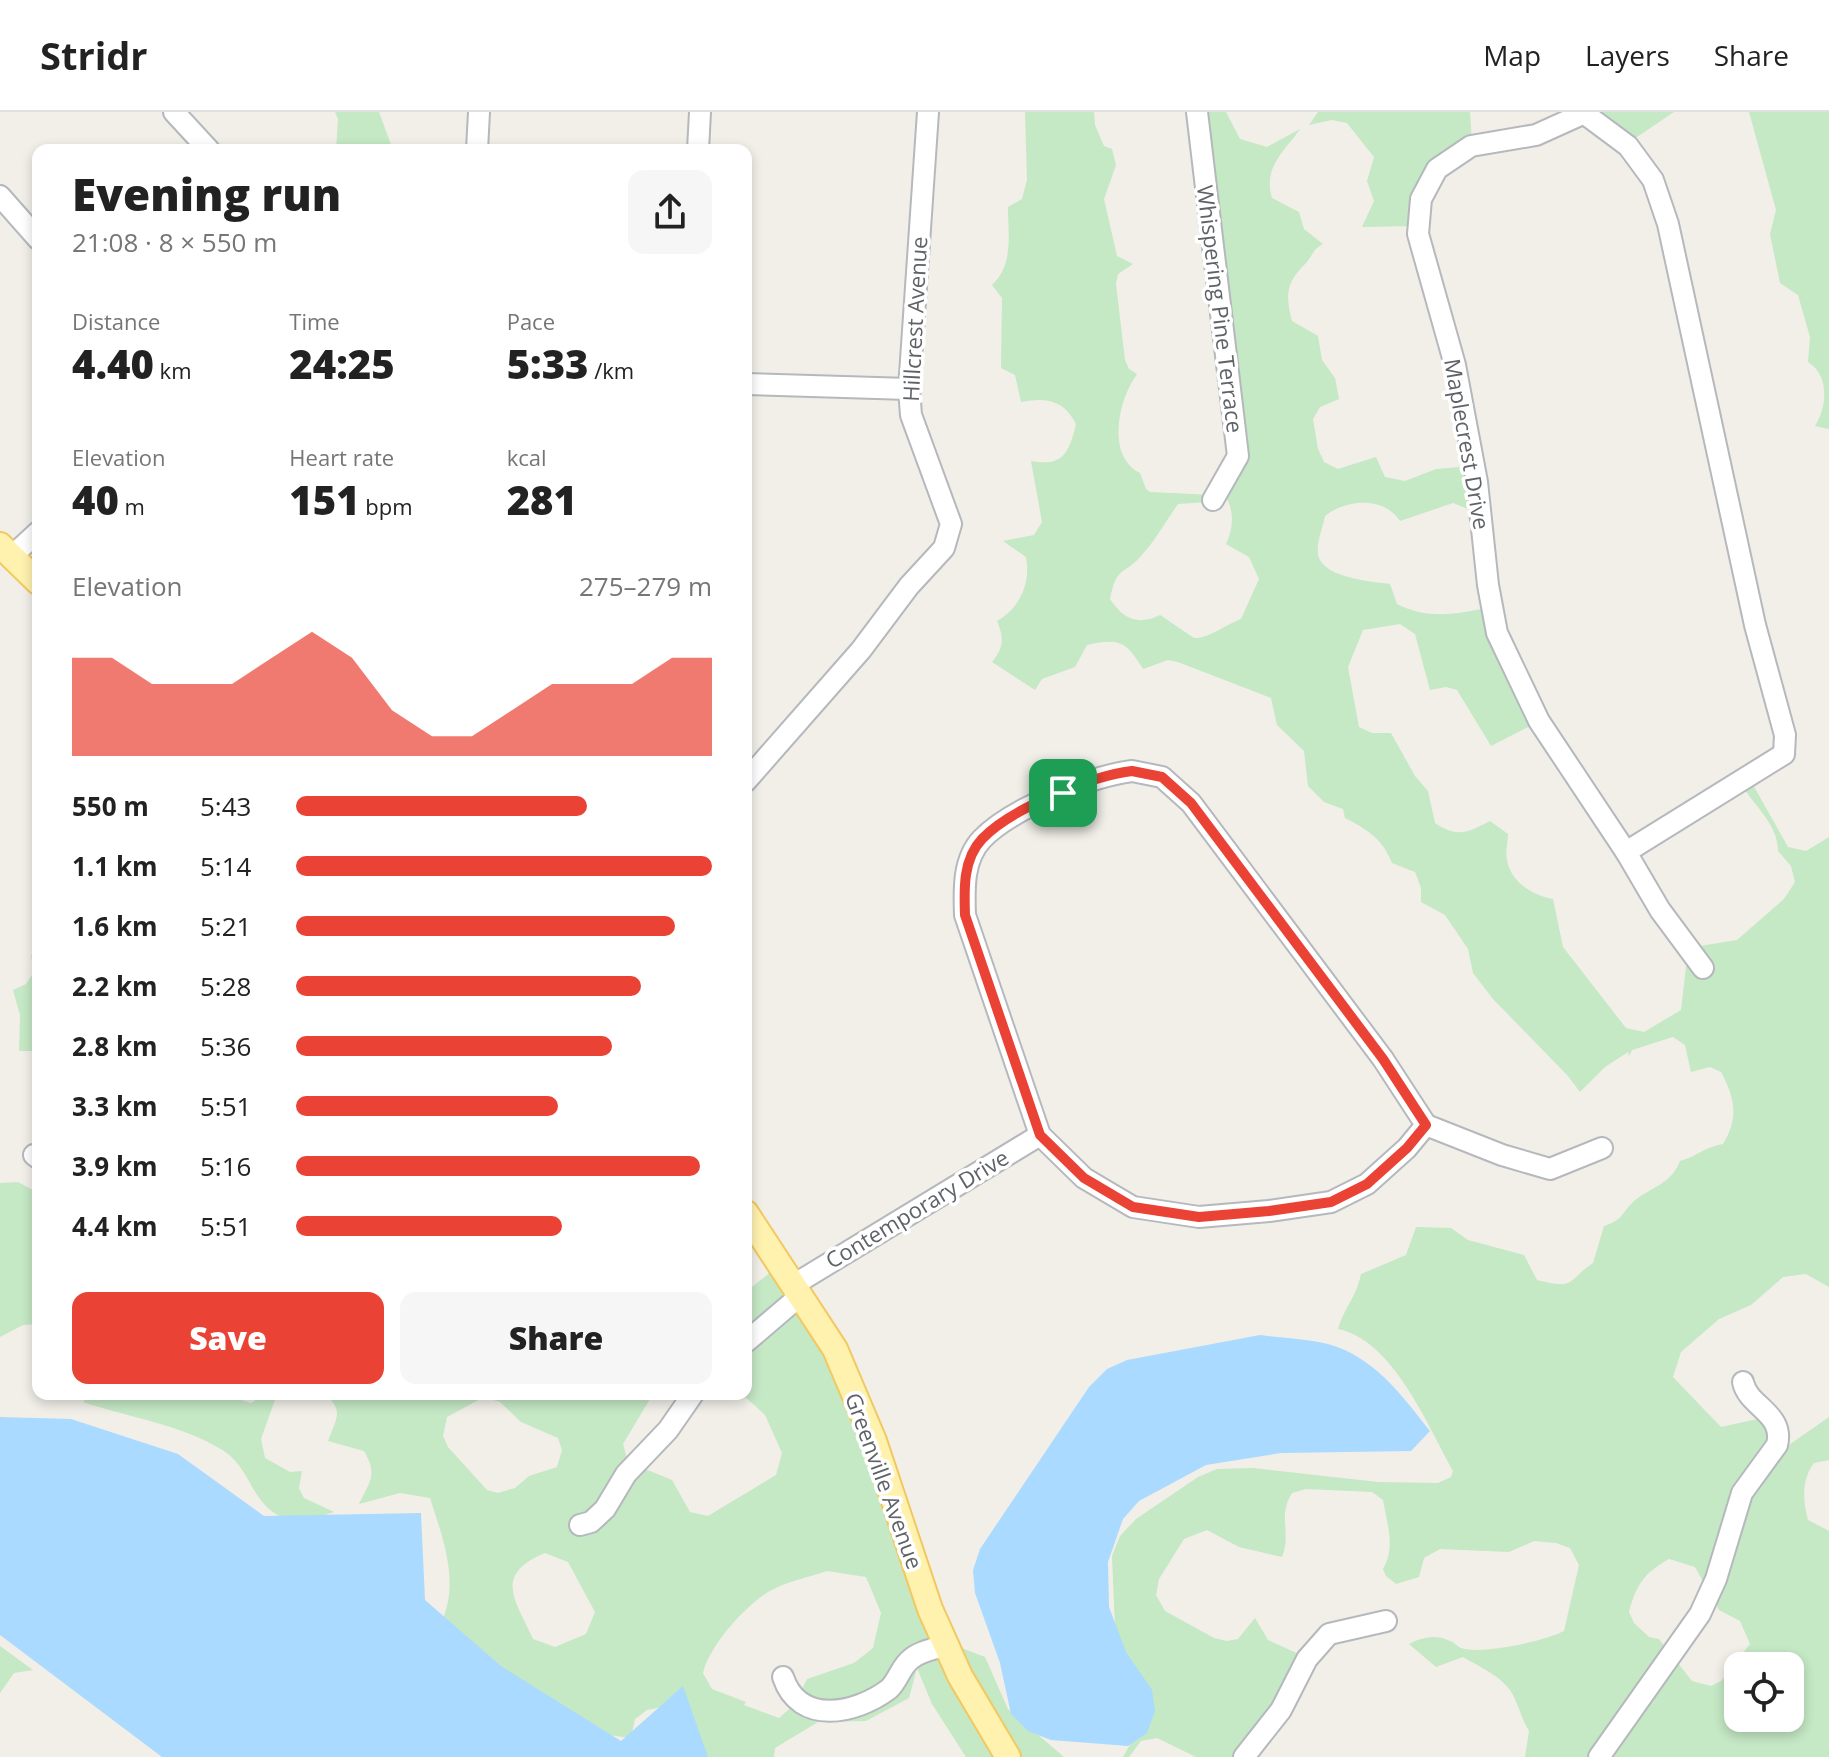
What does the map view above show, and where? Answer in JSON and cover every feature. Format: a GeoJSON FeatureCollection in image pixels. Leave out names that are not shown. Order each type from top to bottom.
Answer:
{"type":"FeatureCollection","features":[{"type":"Feature","properties":{"kind":"main road"},"geometry":{"type":"LineString","coordinates":[[6,550],[32,576]]}},
{"type":"Feature","properties":{"kind":"main road","name":"Greenville Avenue"},"geometry":{"type":"LineString","coordinates":[[752,1222],[835,1349],[874,1441],[930,1609],[960,1676],[1008,1757]]}},
{"type":"Feature","properties":{"kind":"street"},"geometry":{"type":"LineString","coordinates":[[174,112],[202,142]]}},
{"type":"Feature","properties":{"kind":"street"},"geometry":{"type":"LineString","coordinates":[[199,112],[202,142]]}},
{"type":"Feature","properties":{"kind":"street"},"geometry":{"type":"LineString","coordinates":[[477,144],[479,112]]}},
{"type":"Feature","properties":{"kind":"street"},"geometry":{"type":"LineString","coordinates":[[698,144],[700,112]]}},
{"type":"Feature","properties":{"kind":"street","name":"Hillcrest Avenue"},"geometry":{"type":"LineString","coordinates":[[752,774],[861,650],[909,586],[944,548],[951,524],[911,415],[909,389],[928,112]]}},
{"type":"Feature","properties":{"kind":"street","name":"Whispering Pine Terrace"},"geometry":{"type":"LineString","coordinates":[[1197,112],[1238,456],[1213,500]]}},
{"type":"Feature","properties":{"kind":"street","name":"Maplecrest Drive"},"geometry":{"type":"LineString","coordinates":[[1626,852],[1784,754],[1785,735],[1755,625],[1668,224],[1653,180],[1628,146],[1586,113],[1536,135],[1471,146],[1437,169],[1421,199],[1418,234],[1455,365],[1477,482],[1488,585],[1497,633],[1539,721],[1626,852],[1660,910],[1703,968]]}},
{"type":"Feature","properties":{"kind":"street"},"geometry":{"type":"LineString","coordinates":[[0,196],[32,232]]}},
{"type":"Feature","properties":{"kind":"street"},"geometry":{"type":"LineString","coordinates":[[752,384],[909,389]]}},
{"type":"Feature","properties":{"kind":"street"},"geometry":{"type":"LineString","coordinates":[[6,550],[32,535]]}},
{"type":"Feature","properties":{"kind":"street"},"geometry":{"type":"LineString","coordinates":[[1426,1125],[1407,1148],[1367,1184],[1331,1202],[1199,1217],[1133,1207],[1084,1178],[1040,1135],[965,915],[963,879],[981,840],[1020,810],[1106,774],[1132,771],[1162,777],[1191,803],[1383,1059],[1426,1125],[1502,1155],[1550,1169],[1602,1148]]}},
{"type":"Feature","properties":{"kind":"street","name":"Contemporary Drive"},"geometry":{"type":"LineString","coordinates":[[752,1336],[798,1289],[1040,1135]]}},
{"type":"Feature","properties":{"kind":"street"},"geometry":{"type":"LineString","coordinates":[[1599,1757],[1700,1614],[1716,1579],[1742,1493],[1777,1445],[1779,1436],[1771,1415],[1745,1393],[1743,1382]]}},
{"type":"Feature","properties":{"kind":"street"},"geometry":{"type":"LineString","coordinates":[[580,1525],[591,1522],[605,1509],[631,1467],[668,1430],[689,1400]]}},
{"type":"Feature","properties":{"kind":"street"},"geometry":{"type":"LineString","coordinates":[[1244,1757],[1281,1710],[1307,1659],[1329,1634],[1386,1621]]}},
{"type":"Feature","properties":{"kind":"street"},"geometry":{"type":"LineString","coordinates":[[783,1677],[793,1697],[811,1710],[821,1712],[852,1706],[891,1687],[912,1657],[946,1645]]}},
{"type":"Feature","properties":{"kind":"green space"},"geometry":{"type":"Polygon","coordinates":[[[335,112],[379,112],[391,144],[336,144],[338,119],[335,112]]]}},
{"type":"Feature","properties":{"kind":"green space"},"geometry":{"type":"Polygon","coordinates":[[[1025,112],[1094,112],[1095,125],[1104,146],[1112,149],[1116,165],[1104,199],[1117,256],[1133,264],[1118,274],[1116,284],[1125,360],[1129,369],[1137,374],[1121,412],[1119,441],[1123,454],[1129,465],[1140,473],[1150,492],[1213,495],[1208,502],[1178,504],[1146,550],[1118,576],[1110,599],[1132,619],[1145,620],[1160,615],[1194,638],[1199,638],[1241,619],[1259,579],[1249,557],[1226,544],[1232,516],[1222,490],[1238,453],[1197,112],[1226,112],[1240,139],[1267,147],[1300,129],[1276,161],[1270,187],[1272,198],[1299,212],[1304,229],[1323,244],[1294,277],[1288,303],[1292,321],[1318,336],[1322,360],[1335,378],[1339,399],[1320,407],[1313,419],[1318,449],[1324,462],[1338,469],[1376,457],[1385,477],[1405,481],[1436,469],[1472,466],[1480,514],[1453,503],[1400,521],[1393,513],[1375,504],[1343,506],[1325,516],[1319,540],[1321,562],[1338,574],[1390,584],[1397,604],[1420,612],[1443,614],[1490,607],[1534,724],[1491,746],[1457,690],[1446,687],[1430,690],[1415,634],[1400,624],[1363,630],[1348,667],[1359,727],[1372,733],[1391,733],[1415,776],[1428,791],[1435,823],[1450,831],[1462,832],[1490,821],[1508,834],[1506,857],[1513,875],[1531,891],[1553,899],[1563,947],[1626,1028],[1644,1032],[1681,1010],[1686,967],[1694,947],[1737,940],[1784,899],[1795,882],[1791,866],[1778,851],[1774,831],[1739,781],[1748,776],[1788,847],[1806,851],[1829,837],[1829,1287],[1806,1274],[1783,1277],[1751,1305],[1719,1319],[1681,1352],[1673,1377],[1721,1427],[1762,1418],[1776,1454],[1829,1417],[1829,1460],[1814,1463],[1804,1491],[1808,1520],[1829,1531],[1829,1757],[1525,1757],[1529,1731],[1513,1695],[1500,1680],[1463,1657],[1436,1667],[1409,1644],[1434,1637],[1461,1648],[1483,1650],[1528,1643],[1564,1631],[1579,1565],[1570,1548],[1534,1541],[1509,1552],[1440,1549],[1424,1558],[1419,1577],[1396,1584],[1383,1569],[1390,1544],[1383,1500],[1372,1492],[1306,1489],[1292,1493],[1288,1502],[1282,1557],[1239,1547],[1207,1530],[1184,1539],[1159,1579],[1156,1595],[1165,1611],[1214,1638],[1227,1641],[1238,1639],[1255,1618],[1268,1640],[1301,1655],[1243,1757],[1196,1757],[1157,1738],[1141,1741],[1129,1757],[1123,1757],[1148,1713],[1116,1652],[1112,1556],[1120,1536],[1136,1519],[1198,1477],[1217,1469],[1253,1468],[1378,1482],[1438,1483],[1451,1477],[1453,1471],[1432,1431],[1392,1367],[1358,1336],[1338,1329],[1361,1274],[1406,1255],[1416,1227],[1451,1228],[1468,1240],[1524,1255],[1537,1280],[1559,1284],[1570,1282],[1593,1263],[1604,1226],[1666,1181],[1680,1161],[1723,1144],[1731,1125],[1733,1108],[1721,1072],[1710,1067],[1691,1072],[1685,1045],[1673,1037],[1632,1050],[1629,1056],[1628,1052],[1605,1067],[1580,1092],[1493,999],[1473,973],[1468,949],[1445,915],[1421,902],[1421,888],[1415,872],[1392,863],[1384,847],[1373,836],[1345,818],[1343,809],[1324,802],[1308,786],[1304,751],[1277,725],[1271,698],[1178,662],[1168,660],[1143,669],[1132,652],[1114,642],[1087,645],[1075,667],[1042,679],[1035,690],[992,662],[1002,642],[997,621],[1018,602],[1027,576],[1026,557],[1003,541],[1034,535],[1042,522],[1031,461],[1051,462],[1063,456],[1071,443],[1076,424],[1066,410],[1053,402],[1021,402],[1015,375],[1001,368],[1002,298],[992,285],[1007,258],[1008,207],[1022,199],[1027,180],[1025,112]],[[1669,1559],[1653,1569],[1635,1594],[1629,1612],[1634,1623],[1649,1637],[1659,1639],[1692,1681],[1711,1686],[1724,1677],[1724,1732],[1804,1732],[1804,1652],[1744,1652],[1750,1644],[1740,1621],[1719,1610],[1695,1567],[1669,1559]]]}},
{"type":"Feature","properties":{"kind":"green space"},"geometry":{"type":"Polygon","coordinates":[[[1318,112],[1470,112],[1472,143],[1438,165],[1415,226],[1362,227],[1374,201],[1367,181],[1374,157],[1347,123],[1332,120],[1309,125],[1318,112]]]}},
{"type":"Feature","properties":{"kind":"green space"},"geometry":{"type":"Polygon","coordinates":[[[1589,112],[1674,112],[1628,143],[1589,112]]]}},
{"type":"Feature","properties":{"kind":"green space"},"geometry":{"type":"Polygon","coordinates":[[[1749,112],[1829,112],[1829,429],[1815,426],[1824,400],[1823,382],[1808,362],[1810,337],[1798,295],[1780,283],[1770,234],[1776,210],[1749,112]]]}},
{"type":"Feature","properties":{"kind":"green space"},"geometry":{"type":"Polygon","coordinates":[[[32,975],[32,1051],[19,1051],[20,1015],[13,990],[26,984],[32,975]]]}},
{"type":"Feature","properties":{"kind":"green space"},"geometry":{"type":"Polygon","coordinates":[[[18,1182],[32,1190],[32,1324],[23,1325],[0,1337],[0,1183],[18,1182]]]}},
{"type":"Feature","properties":{"kind":"green space"},"geometry":{"type":"Polygon","coordinates":[[[781,1264],[796,1281],[947,1633],[964,1649],[985,1657],[1008,1709],[1064,1757],[966,1757],[932,1704],[917,1668],[909,1698],[866,1721],[818,1722],[775,1748],[774,1757],[708,1757],[667,1706],[647,1710],[635,1719],[631,1738],[594,1733],[440,1625],[449,1594],[448,1562],[430,1498],[400,1493],[359,1504],[371,1478],[368,1459],[364,1451],[328,1441],[337,1415],[331,1400],[478,1400],[447,1417],[443,1436],[448,1447],[487,1490],[498,1493],[515,1488],[529,1476],[557,1467],[562,1450],[558,1438],[521,1422],[500,1402],[494,1400],[649,1400],[623,1444],[628,1462],[672,1480],[690,1512],[708,1516],[776,1475],[782,1453],[765,1415],[749,1400],[752,1400],[752,1287],[781,1264]],[[545,1553],[519,1570],[513,1589],[533,1639],[555,1647],[586,1634],[595,1612],[568,1562],[545,1553]],[[827,1571],[768,1592],[738,1617],[712,1651],[703,1673],[712,1689],[779,1718],[794,1705],[807,1679],[854,1663],[873,1648],[881,1613],[866,1577],[827,1571]]]}},
{"type":"Feature","properties":{"kind":"green space"},"geometry":{"type":"Polygon","coordinates":[[[241,1400],[251,1403],[275,1400],[261,1439],[265,1458],[290,1472],[302,1471],[299,1488],[304,1498],[334,1512],[300,1520],[280,1516],[256,1494],[240,1466],[224,1451],[173,1428],[83,1402],[241,1400]]]}},
{"type":"Feature","properties":{"kind":"green space"},"geometry":{"type":"Polygon","coordinates":[[[0,1646],[33,1670],[14,1673],[0,1693],[0,1646]]]}},
{"type":"Feature","properties":{"kind":"water"},"geometry":{"type":"Polygon","coordinates":[[[1260,1335],[1328,1344],[1360,1358],[1386,1379],[1430,1431],[1411,1451],[1281,1453],[1206,1465],[1139,1501],[1123,1519],[1108,1562],[1109,1607],[1126,1652],[1152,1690],[1155,1711],[1147,1733],[1128,1746],[1051,1740],[1028,1731],[1011,1714],[1000,1663],[975,1593],[973,1570],[980,1549],[1089,1387],[1107,1369],[1127,1360],[1260,1335]]]}},
{"type":"Feature","properties":{"kind":"water"},"geometry":{"type":"Polygon","coordinates":[[[0,1417],[71,1419],[178,1454],[264,1516],[421,1513],[425,1600],[501,1666],[621,1741],[683,1686],[708,1757],[162,1757],[0,1635],[0,1417]]]}},
{"type":"Feature","properties":{"kind":"route"},"geometry":{"type":"LineString","coordinates":[[1132,771],[1162,777],[1191,803],[1383,1059],[1426,1125],[1407,1148],[1367,1184],[1331,1202],[1199,1217],[1133,1207],[1084,1178],[1040,1135],[965,915],[963,879],[981,840],[1020,810],[1063,793],[1106,774],[1132,771]]}}]}
